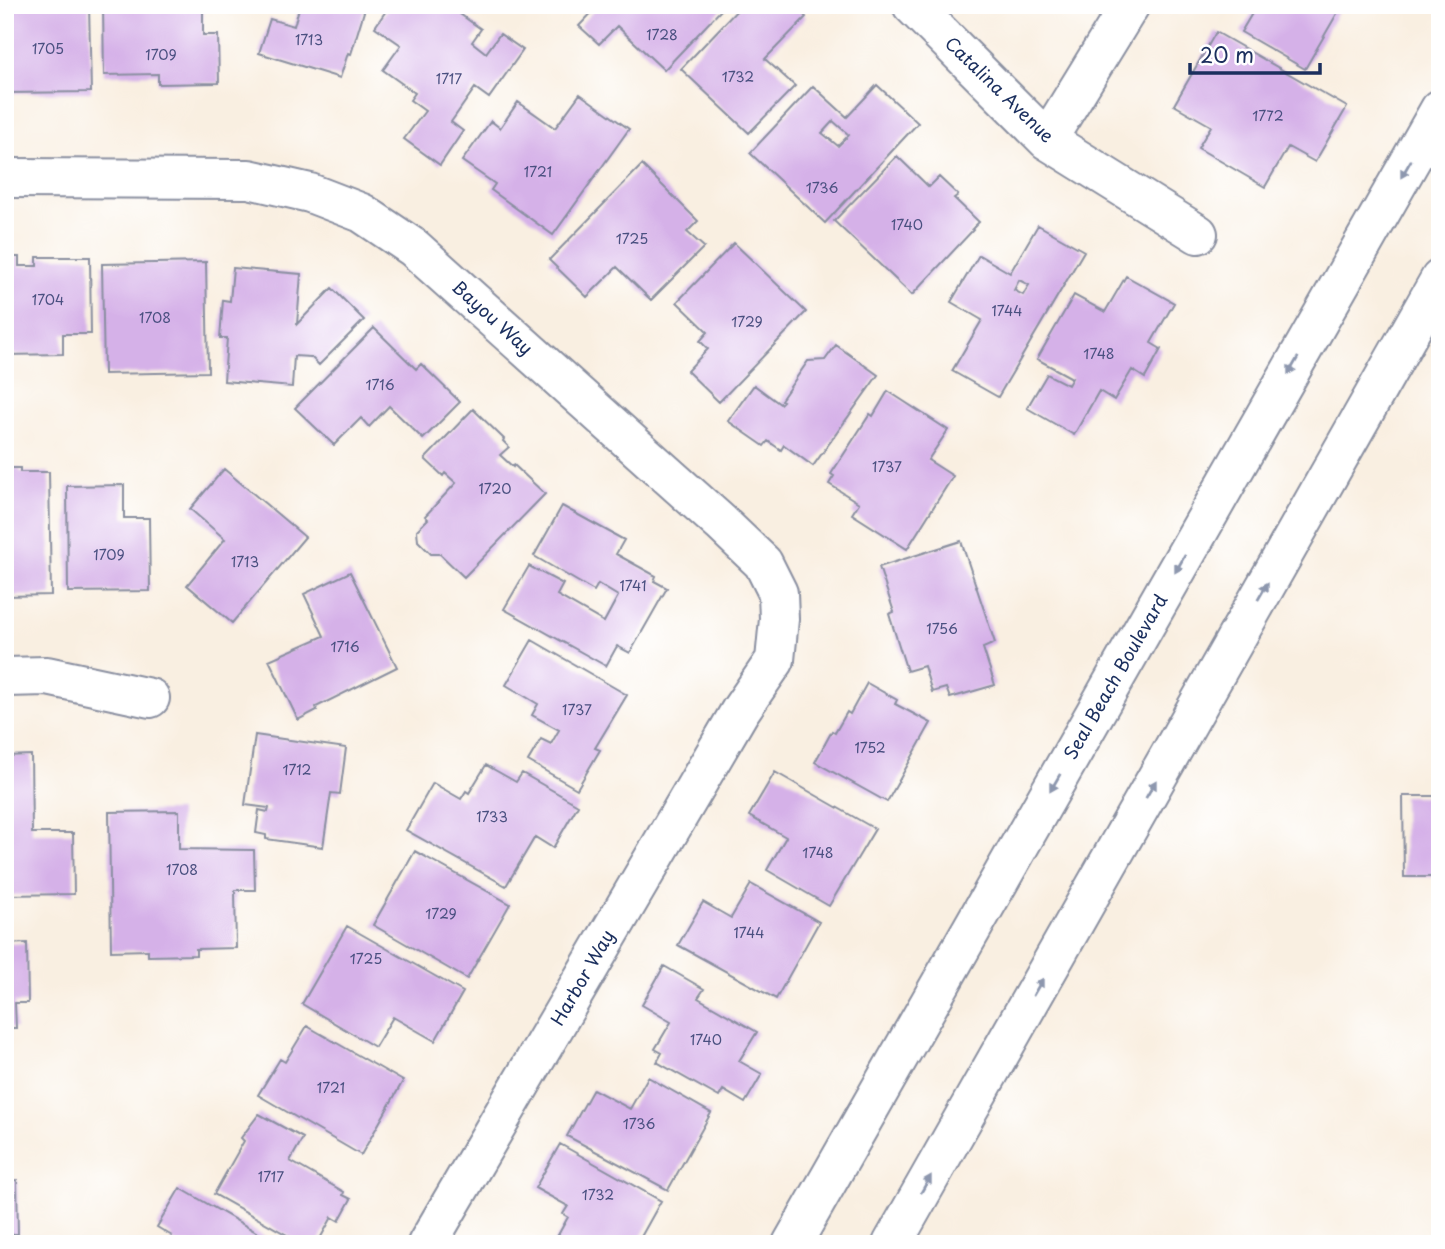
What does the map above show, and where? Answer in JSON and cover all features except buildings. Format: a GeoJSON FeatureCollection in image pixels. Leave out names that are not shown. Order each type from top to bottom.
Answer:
{"type":"FeatureCollection","features":[{"type":"Feature","properties":{"kind":"main road","name":"Catalina Avenue"},"geometry":{"type":"LineString","coordinates":[[912,5],[1046,140],[1198,234]]}},
{"type":"Feature","properties":{"kind":"main road"},"geometry":{"type":"LineString","coordinates":[[1046,140],[1130,5]]}},
{"type":"Feature","properties":{"kind":"main road","name":"Seal Beach Boulevard"},"geometry":{"type":"LineString","coordinates":[[792,1244],[1440,109]]}},
{"type":"Feature","properties":{"kind":"main road","name":"Bayou Way"},"geometry":{"type":"LineString","coordinates":[[5,178],[249,179],[310,193],[362,213],[414,248],[763,563],[778,593],[779,619],[775,660],[740,711]]}},
{"type":"Feature","properties":{"kind":"main road"},"geometry":{"type":"LineString","coordinates":[[892,1244],[1440,279]]}},
{"type":"Feature","properties":{"kind":"main road"},"geometry":{"type":"LineString","coordinates":[[5,677],[47,676],[150,698]]}},
{"type":"Feature","properties":{"kind":"main road","name":"Harbor Way"},"geometry":{"type":"LineString","coordinates":[[427,1244],[740,711]]}}]}
